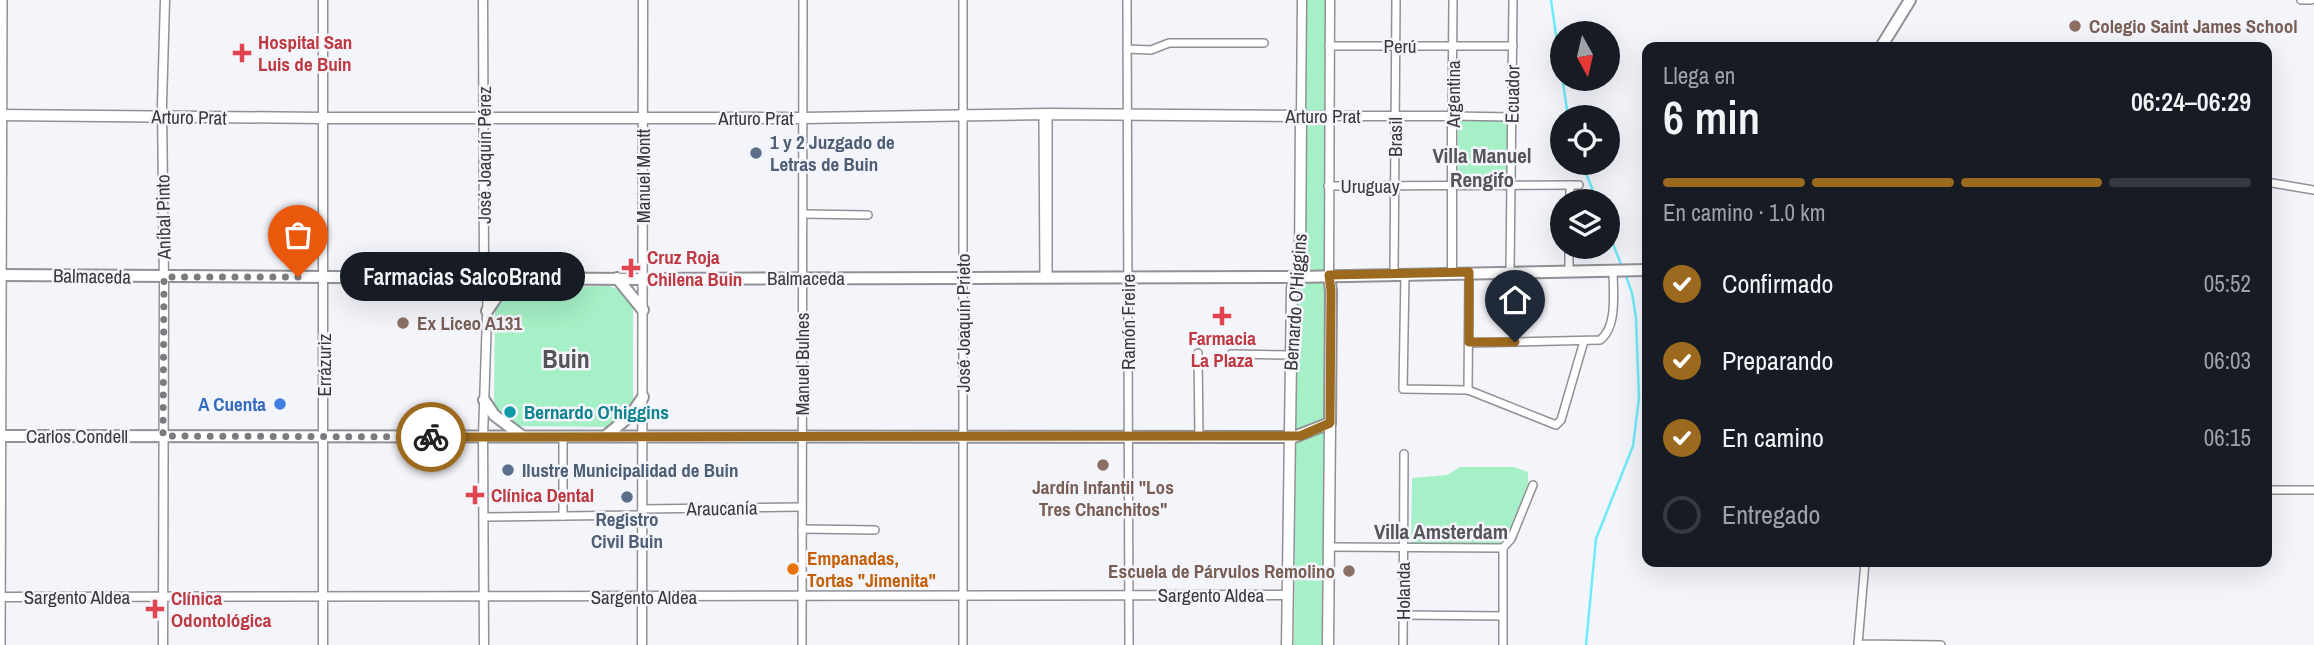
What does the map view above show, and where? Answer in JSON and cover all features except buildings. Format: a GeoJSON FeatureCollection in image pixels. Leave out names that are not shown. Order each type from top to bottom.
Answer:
{"type":"FeatureCollection","features":[{"type":"Feature","properties":{"kind":"main road"},"geometry":{"type":"LineString","coordinates":[[1884,42],[1910,0]]}},
{"type":"Feature","properties":{"kind":"main road","name":"Arturo Prat"},"geometry":{"type":"LineString","coordinates":[[1,115],[323,118],[803,118],[1045,114],[1301,116]]}},
{"type":"Feature","properties":{"kind":"main road","name":"Bernardo O'Higgins"},"geometry":{"type":"LineString","coordinates":[[1287,645],[1292,288],[1300,267],[1301,116]]}},
{"type":"Feature","properties":{"kind":"main road","name":"Balmaceda"},"geometry":{"type":"LineString","coordinates":[[1,275],[643,279],[1128,278],[1642,270]]}},
{"type":"Feature","properties":{"kind":"main road","name":"Bernardo O'Higgins"},"geometry":{"type":"LineString","coordinates":[[1328,645],[1329,275]]}},
{"type":"Feature","properties":{"kind":"main road"},"geometry":{"type":"LineString","coordinates":[[487,310],[500,292],[519,278]]}},
{"type":"Feature","properties":{"kind":"main road"},"geometry":{"type":"LineString","coordinates":[[617,278],[643,310]]}},
{"type":"Feature","properties":{"kind":"main road"},"geometry":{"type":"LineString","coordinates":[[605,436],[631,415],[643,397]]}},
{"type":"Feature","properties":{"kind":"main road"},"geometry":{"type":"LineString","coordinates":[[485,400],[494,415],[523,436]]}},
{"type":"Feature","properties":{"kind":"main road","name":"Carlos Condell"},"geometry":{"type":"LineString","coordinates":[[2,436],[1289,437],[1305,434],[1330,423]]}},
{"type":"Feature","properties":{"kind":"street"},"geometry":{"type":"LineString","coordinates":[[1,645],[3,0]]}},
{"type":"Feature","properties":{"kind":"street","name":"Aníbal Pinto"},"geometry":{"type":"LineString","coordinates":[[163,645],[162,116],[165,0]]}},
{"type":"Feature","properties":{"kind":"street","name":"Errázuriz"},"geometry":{"type":"LineString","coordinates":[[323,0],[323,645]]}},
{"type":"Feature","properties":{"kind":"street","name":"José Joaquín Pérez"},"geometry":{"type":"LineString","coordinates":[[483,0],[487,310],[484,645]]}},
{"type":"Feature","properties":{"kind":"street","name":"Manuel Montt"},"geometry":{"type":"LineString","coordinates":[[642,645],[643,0]]}},
{"type":"Feature","properties":{"kind":"street","name":"Manuel Bulnes"},"geometry":{"type":"LineString","coordinates":[[802,645],[803,0]]}},
{"type":"Feature","properties":{"kind":"street","name":"José Joaquín Prieto"},"geometry":{"type":"LineString","coordinates":[[963,0],[963,645]]}},
{"type":"Feature","properties":{"kind":"street","name":"Ramón Freire"},"geometry":{"type":"LineString","coordinates":[[1127,0],[1129,645]]}},
{"type":"Feature","properties":{"kind":"street","name":"Bernardo O'Higgins"},"geometry":{"type":"LineString","coordinates":[[1301,116],[1302,0]]}},
{"type":"Feature","properties":{"kind":"street","name":"Bernardo O'Higgins"},"geometry":{"type":"LineString","coordinates":[[1329,275],[1330,0]]}},
{"type":"Feature","properties":{"kind":"street","name":"Brasil"},"geometry":{"type":"LineString","coordinates":[[1396,0],[1395,186],[1399,274]]}},
{"type":"Feature","properties":{"kind":"street","name":"Argentina"},"geometry":{"type":"LineString","coordinates":[[1452,273],[1453,0]]}},
{"type":"Feature","properties":{"kind":"street","name":"Ecuador"},"geometry":{"type":"LineString","coordinates":[[1510,272],[1513,0]]}},
{"type":"Feature","properties":{"kind":"street"},"geometry":{"type":"LineString","coordinates":[[2301,0],[2311,0]]}},
{"type":"Feature","properties":{"kind":"street"},"geometry":{"type":"LineString","coordinates":[[1127,49],[1151,50],[1169,43],[1264,43]]}},
{"type":"Feature","properties":{"kind":"street","name":"Perú"},"geometry":{"type":"LineString","coordinates":[[1329,46],[1513,46]]}},
{"type":"Feature","properties":{"kind":"street"},"geometry":{"type":"LineString","coordinates":[[1045,114],[1046,278]]}},
{"type":"Feature","properties":{"kind":"street","name":"Arturo Prat"},"geometry":{"type":"LineString","coordinates":[[1301,116],[1512,117]]}},
{"type":"Feature","properties":{"kind":"street"},"geometry":{"type":"LineString","coordinates":[[2272,183],[2314,190]]}},
{"type":"Feature","properties":{"kind":"street","name":"Uruguay"},"geometry":{"type":"LineString","coordinates":[[1328,186],[1579,185]]}},
{"type":"Feature","properties":{"kind":"street"},"geometry":{"type":"LineString","coordinates":[[803,214],[868,215]]}},
{"type":"Feature","properties":{"kind":"street"},"geometry":{"type":"LineString","coordinates":[[1569,259],[1569,271]]}},
{"type":"Feature","properties":{"kind":"street"},"geometry":{"type":"LineString","coordinates":[[1469,342],[1600,340],[1607,333],[1620,270]]}},
{"type":"Feature","properties":{"kind":"street"},"geometry":{"type":"LineString","coordinates":[[1468,390],[1469,272]]}},
{"type":"Feature","properties":{"kind":"street"},"geometry":{"type":"LineString","coordinates":[[1399,274],[1404,389],[1468,390],[1552,424],[1558,424],[1584,341]]}},
{"type":"Feature","properties":{"kind":"street"},"geometry":{"type":"LineString","coordinates":[[1198,353],[1199,437]]}},
{"type":"Feature","properties":{"kind":"street"},"geometry":{"type":"LineString","coordinates":[[1231,354],[1291,355]]}},
{"type":"Feature","properties":{"kind":"street"},"geometry":{"type":"LineString","coordinates":[[563,436],[563,516]]}},
{"type":"Feature","properties":{"kind":"street","name":"Holanda"},"geometry":{"type":"LineString","coordinates":[[1403,645],[1404,454]]}},
{"type":"Feature","properties":{"kind":"street"},"geometry":{"type":"LineString","coordinates":[[1503,645],[1503,548],[1511,540],[1533,485]]}},
{"type":"Feature","properties":{"kind":"street"},"geometry":{"type":"LineString","coordinates":[[2272,489],[2314,489]]}},
{"type":"Feature","properties":{"kind":"street","name":"Araucanía"},"geometry":{"type":"LineString","coordinates":[[484,517],[802,507]]}},
{"type":"Feature","properties":{"kind":"street"},"geometry":{"type":"LineString","coordinates":[[802,529],[875,530]]}},
{"type":"Feature","properties":{"kind":"street"},"geometry":{"type":"LineString","coordinates":[[1329,547],[1503,548]]}},
{"type":"Feature","properties":{"kind":"street"},"geometry":{"type":"LineString","coordinates":[[1865,567],[1858,644],[1941,645]]}},
{"type":"Feature","properties":{"kind":"street","name":"Sargento Aldea"},"geometry":{"type":"LineString","coordinates":[[1,597],[1287,595]]}},
{"type":"Feature","properties":{"kind":"street"},"geometry":{"type":"LineString","coordinates":[[1403,615],[1503,616]]}},
{"type":"Feature","properties":{"kind":"green space"},"geometry":{"type":"Polygon","coordinates":[[[1307,0],[1325,0],[1324,645],[1294,645],[1297,298],[1305,264],[1307,0]]]}},
{"type":"Feature","properties":{"kind":"green space"},"geometry":{"type":"Polygon","coordinates":[[[1458,121],[1508,121],[1508,181],[1458,181],[1458,121]]]}},
{"type":"Feature","properties":{"kind":"green space"},"geometry":{"type":"Polygon","coordinates":[[[609,286],[623,293],[633,307],[633,407],[613,427],[512,426],[494,410],[495,308],[512,290],[518,288],[609,286]]]}},
{"type":"Feature","properties":{"kind":"green space"},"geometry":{"type":"Polygon","coordinates":[[[1460,467],[1514,467],[1528,472],[1528,483],[1509,539],[1503,543],[1411,544],[1412,478],[1447,475],[1460,467]]]}},
{"type":"Feature","properties":{"kind":"waterway"},"geometry":{"type":"LineString","coordinates":[[1551,0],[1566,105]]}},
{"type":"Feature","properties":{"kind":"waterway"},"geometry":{"type":"LineString","coordinates":[[1587,175],[1592,189]]}},
{"type":"Feature","properties":{"kind":"waterway"},"geometry":{"type":"LineString","coordinates":[[1619,259],[1622,267]]}},
{"type":"Feature","properties":{"kind":"waterway"},"geometry":{"type":"LineString","coordinates":[[1586,645],[1596,539],[1633,446],[1639,398],[1636,318],[1625,273]]}},
{"type":"Feature","properties":{"kind":"way so far"},"geometry":{"type":"LineString","coordinates":[[298,277],[164,277],[163,436],[431,437]]}},
{"type":"Feature","properties":{"kind":"place","name":"Colegio Saint James School"},"geometry":{"type":"Point","coordinates":[2075,26]}},
{"type":"Feature","properties":{"kind":"place","name":"Hospital San Luis de Buin"},"geometry":{"type":"Point","coordinates":[242,53]}},
{"type":"Feature","properties":{"kind":"place","name":"1 y 2 Juzgado de Letras de Buin"},"geometry":{"type":"Point","coordinates":[756,153]}},
{"type":"Feature","properties":{"kind":"place","name":"Cruz Roja Chilena Buin"},"geometry":{"type":"Point","coordinates":[631,268]}},
{"type":"Feature","properties":{"kind":"place","name":"Farmacias SalcoBrand"},"geometry":{"type":"Point","coordinates":[298,277]}},
{"type":"Feature","properties":{"kind":"place","name":"Farmacia La Plaza"},"geometry":{"type":"Point","coordinates":[1222,316]}},
{"type":"Feature","properties":{"kind":"place","name":"Ex Liceo A131"},"geometry":{"type":"Point","coordinates":[403,323]}},
{"type":"Feature","properties":{"kind":"place","name":"A Cuenta"},"geometry":{"type":"Point","coordinates":[280,404]}},
{"type":"Feature","properties":{"kind":"place","name":"Bernardo O'higgins"},"geometry":{"type":"Point","coordinates":[510,412]}},
{"type":"Feature","properties":{"kind":"place","name":"Jardín Infantil \"Los Tres Chanchitos\""},"geometry":{"type":"Point","coordinates":[1103,465]}},
{"type":"Feature","properties":{"kind":"place","name":"Ilustre Municipalidad de Buin"},"geometry":{"type":"Point","coordinates":[508,470]}},
{"type":"Feature","properties":{"kind":"place","name":"Clínica Dental"},"geometry":{"type":"Point","coordinates":[475,495]}},
{"type":"Feature","properties":{"kind":"place","name":"Registro Civil Buin"},"geometry":{"type":"Point","coordinates":[627,497]}},
{"type":"Feature","properties":{"kind":"place","name":"Empanadas, Tortas \"Jimenita\""},"geometry":{"type":"Point","coordinates":[793,569]}},
{"type":"Feature","properties":{"kind":"place","name":"Escuela de Párvulos Remolino"},"geometry":{"type":"Point","coordinates":[1349,571]}},
{"type":"Feature","properties":{"kind":"place","name":"Clínica Odontológica"},"geometry":{"type":"Point","coordinates":[155,609]}},
{"type":"Feature","properties":{"kind":"district","name":"Villa Manuel Rengifo"},"geometry":{"type":"Point","coordinates":[1482,167]}},
{"type":"Feature","properties":{"kind":"district","name":"Buin"},"geometry":{"type":"Point","coordinates":[566,358]}},
{"type":"Feature","properties":{"kind":"district","name":"Villa Amsterdam"},"geometry":{"type":"Point","coordinates":[1441,531]}},
{"type":"Feature","properties":{"kind":"route"},"geometry":{"type":"LineString","coordinates":[[431,437],[1300,436],[1330,423],[1329,275],[1469,272],[1469,342],[1515,342]]}}]}
